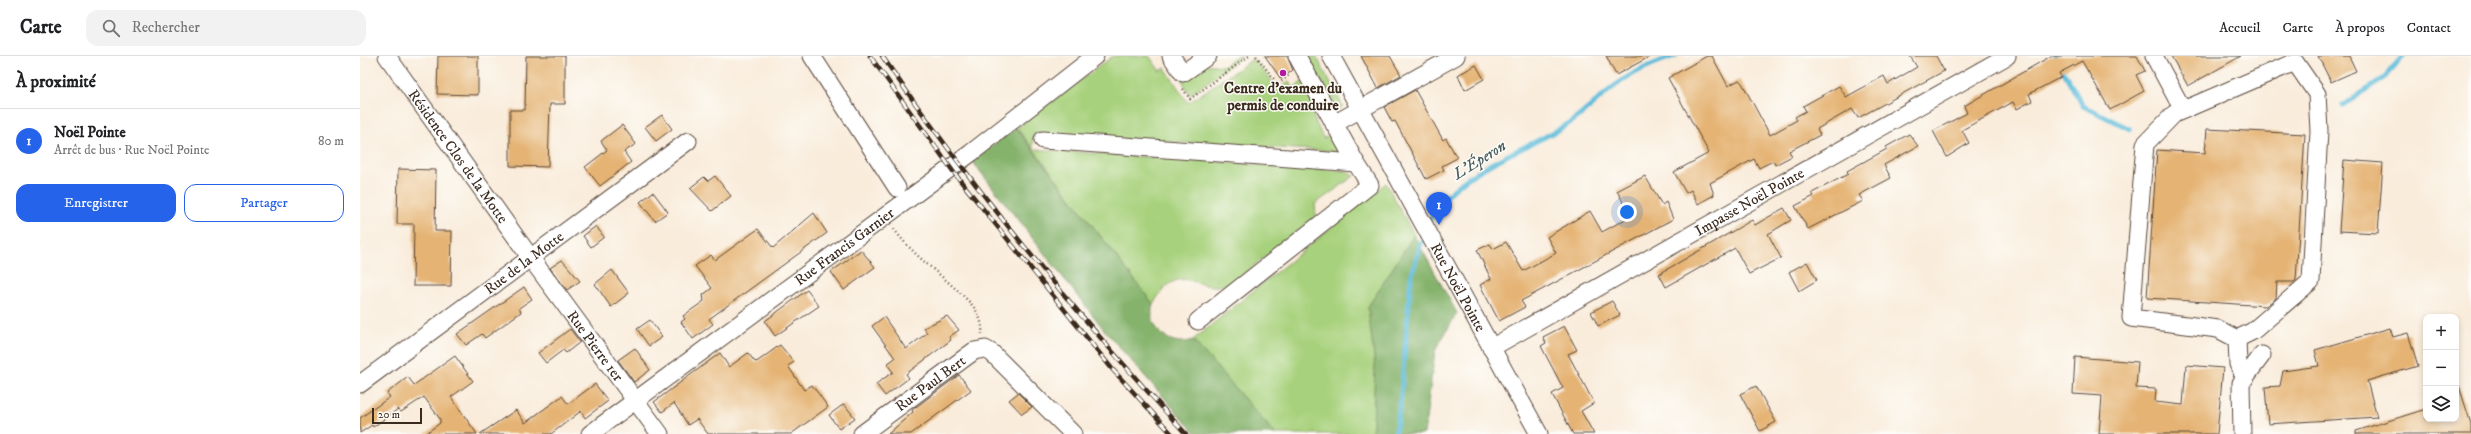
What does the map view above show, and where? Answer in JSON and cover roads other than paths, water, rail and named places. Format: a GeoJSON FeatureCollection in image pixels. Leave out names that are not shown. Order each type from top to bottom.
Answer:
{"type":"FeatureCollection","features":[{"type":"Feature","properties":{"kind":"street","name":"Résidence Clos de la Motte"},"geometry":{"type":"LineString","coordinates":[[387,56],[530,257]]}},
{"type":"Feature","properties":{"kind":"street"},"geometry":{"type":"LineString","coordinates":[[812,56],[897,188]]}},
{"type":"Feature","properties":{"kind":"street","name":"Rue Francis Garnier"},"geometry":{"type":"LineString","coordinates":[[590,434],[972,153],[1077,61],[1095,56]]}},
{"type":"Feature","properties":{"kind":"street"},"geometry":{"type":"LineString","coordinates":[[1171,56],[1184,73],[1208,56]]}},
{"type":"Feature","properties":{"kind":"street","name":"Rue Noël Pointe"},"geometry":{"type":"LineString","coordinates":[[1331,56],[1539,434]]}},
{"type":"Feature","properties":{"kind":"street"},"geometry":{"type":"LineString","coordinates":[[1334,124],[1456,56]]}},
{"type":"Feature","properties":{"kind":"street","name":"Impasse Noël Pointe"},"geometry":{"type":"LineString","coordinates":[[1491,348],[2007,56]]}},
{"type":"Feature","properties":{"kind":"street"},"geometry":{"type":"LineString","coordinates":[[2154,56],[2183,110]]}},
{"type":"Feature","properties":{"kind":"street"},"geometry":{"type":"LineString","coordinates":[[2295,59],[2317,94],[2319,131],[2311,281],[2253,330],[2237,338],[2218,329],[2131,318],[2145,144],[2174,114],[2295,59]]}},
{"type":"Feature","properties":{"kind":"street"},"geometry":{"type":"LineString","coordinates":[[1198,321],[1370,185],[1356,163],[1300,61]]}},
{"type":"Feature","properties":{"kind":"street"},"geometry":{"type":"LineString","coordinates":[[1043,140],[1356,163]]}},
{"type":"Feature","properties":{"kind":"street","name":"Rue de la Motte"},"geometry":{"type":"LineString","coordinates":[[360,384],[688,141]]}},
{"type":"Feature","properties":{"kind":"street","name":"Rue Pierre 1er"},"geometry":{"type":"LineString","coordinates":[[530,257],[660,434]]}},
{"type":"Feature","properties":{"kind":"street"},"geometry":{"type":"LineString","coordinates":[[2237,338],[2238,364],[2244,378]]}},
{"type":"Feature","properties":{"kind":"street","name":"Rue Paul Bert"},"geometry":{"type":"LineString","coordinates":[[862,434],[980,349],[992,353],[1073,434]]}},
{"type":"Feature","properties":{"kind":"street"},"geometry":{"type":"LineString","coordinates":[[2242,434],[2241,383],[2262,355]]}},
{"type":"Feature","properties":{"kind":"waterway","name":"L'Éperon"},"geometry":{"type":"LineString","coordinates":[[1428,224],[1440,205],[1455,188],[1473,175],[1493,163],[1555,132],[1574,120],[1610,89],[1623,80],[1652,65],[1675,56]]}},
{"type":"Feature","properties":{"kind":"waterway","name":"L'Éperon"},"geometry":{"type":"LineString","coordinates":[[2055,56],[2083,106],[2130,129]]}},
{"type":"Feature","properties":{"kind":"waterway","name":"L'Éperon"},"geometry":{"type":"LineString","coordinates":[[2343,105],[2382,80],[2403,56]]}},
{"type":"Feature","properties":{"kind":"waterway","name":"L'Éperon"},"geometry":{"type":"LineString","coordinates":[[1395,434],[1400,405],[1411,277],[1424,233]]}},
{"type":"Feature","properties":{"kind":"railway"},"geometry":{"type":"LineString","coordinates":[[870,56],[955,174],[1113,370],[1172,434]]}},
{"type":"Feature","properties":{"kind":"railway"},"geometry":{"type":"LineString","coordinates":[[882,56],[989,203],[1105,343],[1186,434]]}},
{"type":"Feature","properties":{"kind":"place","name":"Centre d'examen du permis de conduire"},"geometry":{"type":"Point","coordinates":[1283,73]}},
{"type":"Feature","properties":{"kind":"place","name":"Noël Pointe"},"geometry":{"type":"Point","coordinates":[1439,225]}}]}
